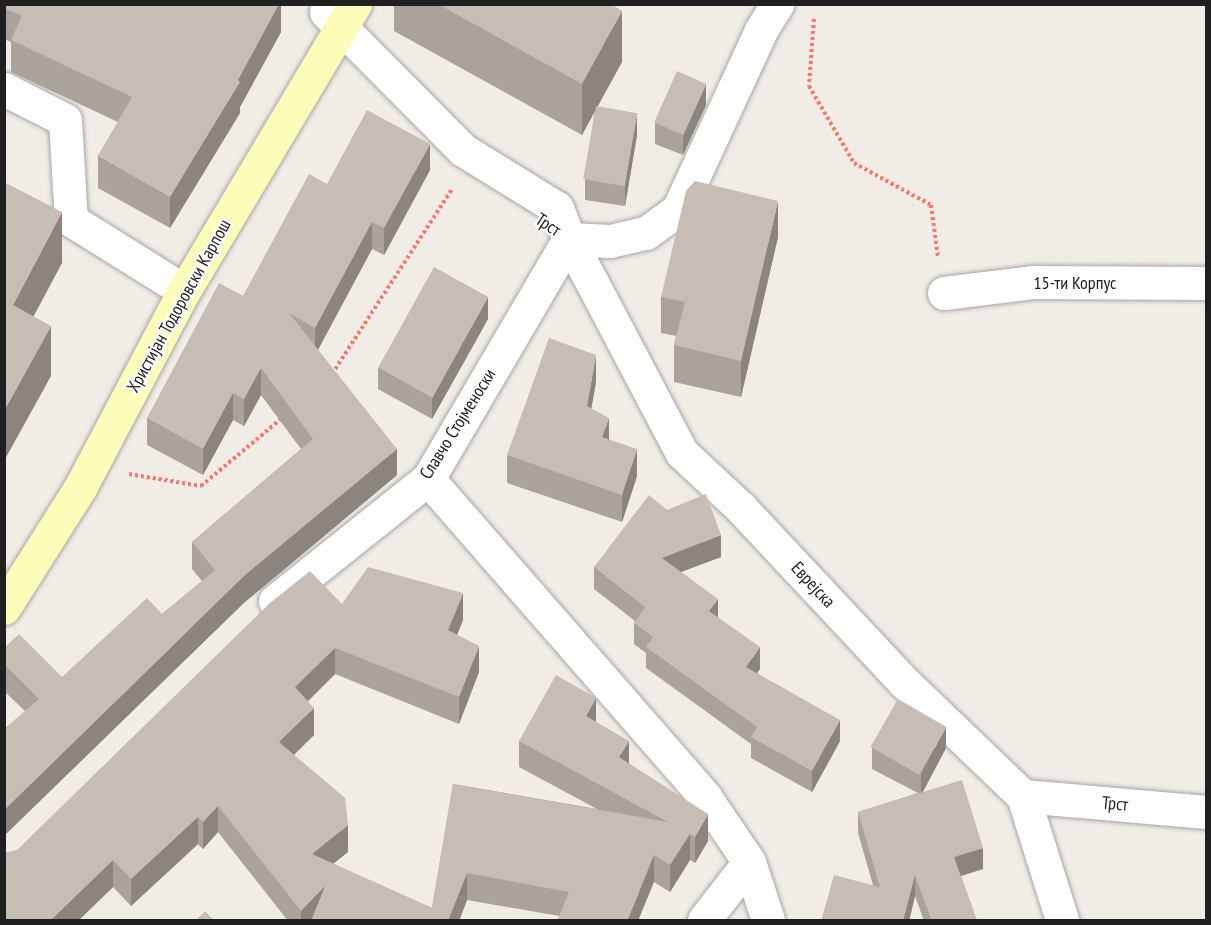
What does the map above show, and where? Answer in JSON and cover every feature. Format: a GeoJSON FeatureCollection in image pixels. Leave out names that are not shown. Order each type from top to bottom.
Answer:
{"type":"FeatureCollection","features":[{"type":"Feature","properties":{"kind":"street"},"geometry":{"type":"LineString","coordinates":[[568,239],[610,241],[646,233],[678,210],[761,30],[777,4]]}},
{"type":"Feature","properties":{"kind":"street","name":"Трст"},"geometry":{"type":"LineString","coordinates":[[333,21],[463,150],[557,208],[568,239]]}},
{"type":"Feature","properties":{"kind":"street","name":"Христијан Тодоровски Карпош"},"geometry":{"type":"LineString","coordinates":[[4,571],[69,467],[167,280],[333,21]]}},
{"type":"Feature","properties":{"kind":"street","name":"Христијан Тодоровски Карпош"},"geometry":{"type":"LineString","coordinates":[[4,608],[81,486],[184,291],[333,21]]}},
{"type":"Feature","properties":{"kind":"street"},"geometry":{"type":"LineString","coordinates":[[4,89],[65,120],[71,220],[167,280]]}},
{"type":"Feature","properties":{"kind":"street","name":"Славчо Стојменоски"},"geometry":{"type":"LineString","coordinates":[[250,623],[343,544],[428,479],[568,239]]}},
{"type":"Feature","properties":{"kind":"street","name":"Еврејска"},"geometry":{"type":"LineString","coordinates":[[568,239],[682,453],[741,508],[904,682],[1023,796],[1062,921]]}},
{"type":"Feature","properties":{"kind":"street","name":"15-ти Корпус"},"geometry":{"type":"LineString","coordinates":[[944,293],[1034,282],[1206,283]]}},
{"type":"Feature","properties":{"kind":"street"},"geometry":{"type":"LineString","coordinates":[[428,479],[705,797],[748,862],[768,921]]}},
{"type":"Feature","properties":{"kind":"street","name":"Трст"},"geometry":{"type":"LineString","coordinates":[[1023,796],[1206,812]]}},
{"type":"Feature","properties":{"kind":"street"},"geometry":{"type":"LineString","coordinates":[[704,921],[748,862]]}},
{"type":"Feature","properties":{"kind":"path"},"geometry":{"type":"LineString","coordinates":[[814,16],[809,86],[854,163],[931,205],[944,293]]}},
{"type":"Feature","properties":{"kind":"path"},"geometry":{"type":"LineString","coordinates":[[328,379],[455,185]]}},
{"type":"Feature","properties":{"kind":"path"},"geometry":{"type":"LineString","coordinates":[[117,472],[201,486],[292,410]]}},
{"type":"Feature","properties":{"kind":"building"},"geometry":{"type":"Polygon","coordinates":[[[4,4],[279,4],[238,80],[240,82],[170,197],[98,156],[132,97],[11,40],[22,16],[4,8],[4,4]]]}},
{"type":"Feature","properties":{"kind":"building"},"geometry":{"type":"Polygon","coordinates":[[[438,4],[611,4],[622,11],[582,84],[438,4]]]}},
{"type":"Feature","properties":{"kind":"building"},"geometry":{"type":"Polygon","coordinates":[[[677,71],[706,84],[683,135],[654,122],[677,71]]]}},
{"type":"Feature","properties":{"kind":"building"},"geometry":{"type":"Polygon","coordinates":[[[596,106],[637,113],[625,186],[583,179],[596,106]]]}},
{"type":"Feature","properties":{"kind":"building"},"geometry":{"type":"Polygon","coordinates":[[[367,110],[430,144],[384,228],[372,222],[315,328],[289,313],[397,449],[245,575],[4,810],[4,729],[39,699],[4,664],[4,648],[19,634],[62,677],[147,598],[162,614],[215,570],[192,542],[313,439],[261,368],[244,399],[233,393],[203,449],[147,418],[219,283],[243,296],[309,174],[327,184],[367,110]]]}},
{"type":"Feature","properties":{"kind":"building"},"geometry":{"type":"Polygon","coordinates":[[[695,181],[778,201],[741,361],[674,345],[685,302],[661,297],[686,191],[695,181]]]}},
{"type":"Feature","properties":{"kind":"building"},"geometry":{"type":"Polygon","coordinates":[[[4,182],[62,212],[13,305],[51,326],[4,411],[4,182]]]}},
{"type":"Feature","properties":{"kind":"building"},"geometry":{"type":"Polygon","coordinates":[[[434,267],[488,297],[432,398],[378,368],[434,267]]]}},
{"type":"Feature","properties":{"kind":"building"},"geometry":{"type":"Polygon","coordinates":[[[549,338],[596,355],[587,406],[609,418],[602,437],[637,449],[622,495],[507,455],[549,338]]]}},
{"type":"Feature","properties":{"kind":"building"},"geometry":{"type":"Polygon","coordinates":[[[706,494],[721,535],[662,558],[718,599],[709,611],[760,647],[746,667],[840,720],[812,771],[751,737],[757,727],[646,647],[653,637],[634,623],[645,607],[594,567],[649,495],[667,510],[706,494]]]}},
{"type":"Feature","properties":{"kind":"building"},"geometry":{"type":"Polygon","coordinates":[[[368,567],[463,593],[448,630],[479,646],[459,697],[335,648],[295,687],[314,708],[279,742],[345,798],[348,825],[312,854],[432,908],[453,784],[668,822],[519,741],[556,675],[596,698],[586,716],[629,741],[619,757],[708,814],[695,837],[690,834],[670,865],[654,855],[627,921],[557,921],[569,892],[467,873],[448,921],[311,921],[325,886],[301,911],[218,806],[203,822],[198,817],[131,879],[113,860],[50,921],[4,921],[4,853],[17,850],[270,603],[310,571],[342,604],[368,567]]]}},
{"type":"Feature","properties":{"kind":"building"},"geometry":{"type":"Polygon","coordinates":[[[898,699],[946,727],[919,775],[870,747],[898,699]]]}},
{"type":"Feature","properties":{"kind":"building"},"geometry":{"type":"Polygon","coordinates":[[[962,780],[983,848],[954,857],[977,921],[932,921],[915,875],[903,921],[831,921],[822,918],[834,875],[880,887],[858,812],[962,780]]]}},
{"type":"Feature","properties":{"kind":"building"},"geometry":{"type":"Polygon","coordinates":[[[205,911],[214,921],[195,921],[205,911]]]}}]}
